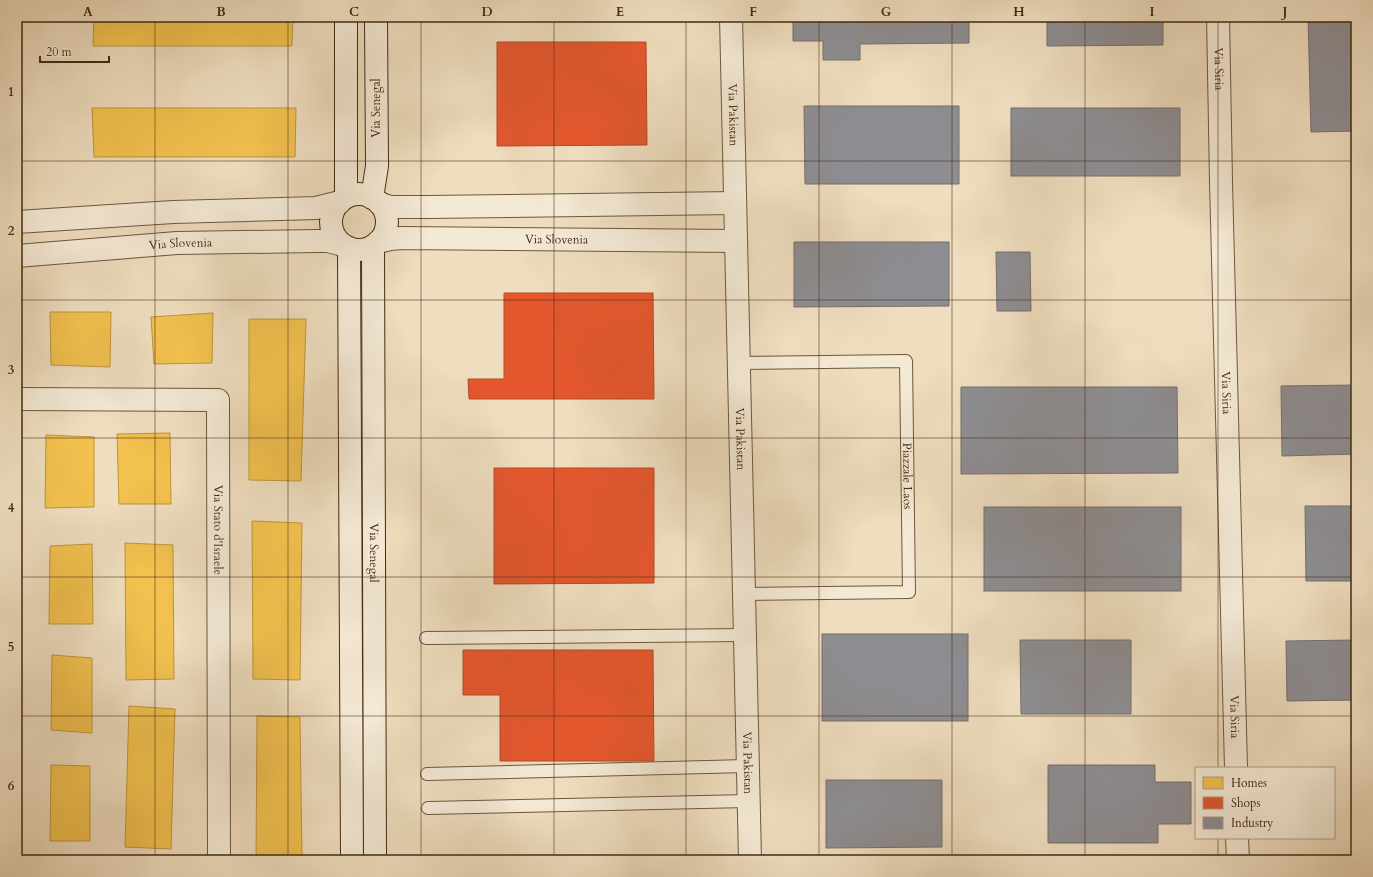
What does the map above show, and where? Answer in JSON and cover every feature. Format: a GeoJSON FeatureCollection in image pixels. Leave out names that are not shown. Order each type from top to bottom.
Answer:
{"type":"FeatureCollection","features":[{"type":"Feature","properties":{"kind":"street"},"geometry":{"type":"LineString","coordinates":[[346,17],[343,199],[335,208],[331,224],[337,239],[346,247],[361,250],[375,244],[383,236],[387,219],[384,211],[376,201]]}},
{"type":"Feature","properties":{"kind":"street","name":"Via Senegal"},"geometry":{"type":"LineString","coordinates":[[376,17],[376,201]]}},
{"type":"Feature","properties":{"kind":"street","name":"Via Pakistan"},"geometry":{"type":"LineString","coordinates":[[731,17],[750,860]]}},
{"type":"Feature","properties":{"kind":"street","name":"Via Siria"},"geometry":{"type":"LineString","coordinates":[[1218,17],[1236,767]]}},
{"type":"Feature","properties":{"kind":"street"},"geometry":{"type":"LineString","coordinates":[[17,222],[173,212],[316,208],[359,194],[390,206],[427,207],[735,203]]}},
{"type":"Feature","properties":{"kind":"street","name":"Via Slovenia"},"geometry":{"type":"LineString","coordinates":[[375,244],[390,239],[402,238],[736,241]]}},
{"type":"Feature","properties":{"kind":"street","name":"Via Slovenia"},"geometry":{"type":"LineString","coordinates":[[17,256],[177,243],[328,241],[346,247]]}},
{"type":"Feature","properties":{"kind":"street","name":"Via Senegal"},"geometry":{"type":"LineString","coordinates":[[375,244],[375,860]]}},
{"type":"Feature","properties":{"kind":"street","name":"Via Senegal"},"geometry":{"type":"LineString","coordinates":[[346,247],[352,860]]}},
{"type":"Feature","properties":{"kind":"street","name":"Via Stato d'Israele"},"geometry":{"type":"LineString","coordinates":[[17,399],[218,400],[219,860]]}},
{"type":"Feature","properties":{"kind":"street"},"geometry":{"type":"LineString","coordinates":[[1238,839],[1238,860]]}},
{"type":"Feature","properties":{"kind":"lane","name":"Piazzale Laos"},"geometry":{"type":"LineString","coordinates":[[739,363],[906,361],[909,592],[744,594]]}},
{"type":"Feature","properties":{"kind":"lane"},"geometry":{"type":"LineString","coordinates":[[426,638],[745,635]]}},
{"type":"Feature","properties":{"kind":"lane"},"geometry":{"type":"LineString","coordinates":[[427,774],[747,766]]}},
{"type":"Feature","properties":{"kind":"lane"},"geometry":{"type":"LineString","coordinates":[[428,808],[748,801]]}},
{"type":"Feature","properties":{"kind":"building: Homes"},"geometry":{"type":"Polygon","coordinates":[[[94,17],[293,17],[292,46],[93,46],[94,17]]]}},
{"type":"Feature","properties":{"kind":"building: Homes"},"geometry":{"type":"Polygon","coordinates":[[[92,108],[296,108],[295,157],[94,157],[92,108]]]}},
{"type":"Feature","properties":{"kind":"building: Homes"},"geometry":{"type":"Polygon","coordinates":[[[50,312],[111,312],[110,367],[51,365],[50,312]]]}},
{"type":"Feature","properties":{"kind":"building: Homes"},"geometry":{"type":"Polygon","coordinates":[[[213,313],[212,363],[154,364],[151,317],[213,313]]]}},
{"type":"Feature","properties":{"kind":"building: Homes"},"geometry":{"type":"Polygon","coordinates":[[[249,319],[306,319],[301,481],[249,480],[249,319]]]}},
{"type":"Feature","properties":{"kind":"building: Homes"},"geometry":{"type":"Polygon","coordinates":[[[170,433],[171,504],[119,504],[117,434],[170,433]]]}},
{"type":"Feature","properties":{"kind":"building: Homes"},"geometry":{"type":"Polygon","coordinates":[[[46,435],[94,437],[94,507],[45,508],[46,435]]]}},
{"type":"Feature","properties":{"kind":"building: Homes"},"geometry":{"type":"Polygon","coordinates":[[[252,521],[302,523],[300,680],[253,679],[252,521]]]}},
{"type":"Feature","properties":{"kind":"building: Homes"},"geometry":{"type":"Polygon","coordinates":[[[125,543],[173,545],[174,679],[126,680],[125,543]]]}},
{"type":"Feature","properties":{"kind":"building: Homes"},"geometry":{"type":"Polygon","coordinates":[[[92,544],[93,624],[49,624],[50,546],[92,544]]]}},
{"type":"Feature","properties":{"kind":"building: Homes"},"geometry":{"type":"Polygon","coordinates":[[[52,655],[92,658],[92,733],[51,730],[52,655]]]}},
{"type":"Feature","properties":{"kind":"building: Homes"},"geometry":{"type":"Polygon","coordinates":[[[129,706],[175,709],[171,849],[125,847],[129,706]]]}},
{"type":"Feature","properties":{"kind":"building: Homes"},"geometry":{"type":"Polygon","coordinates":[[[257,716],[300,717],[302,860],[256,860],[257,716]]]}},
{"type":"Feature","properties":{"kind":"building: Homes"},"geometry":{"type":"Polygon","coordinates":[[[51,765],[90,766],[90,841],[50,841],[51,765]]]}},
{"type":"Feature","properties":{"kind":"building: Shops"},"geometry":{"type":"Polygon","coordinates":[[[497,42],[646,42],[647,145],[497,146],[497,42]]]}},
{"type":"Feature","properties":{"kind":"building: Shops"},"geometry":{"type":"Polygon","coordinates":[[[504,293],[653,293],[654,399],[469,399],[468,379],[504,379],[504,293]]]}},
{"type":"Feature","properties":{"kind":"building: Shops"},"geometry":{"type":"Polygon","coordinates":[[[494,468],[654,468],[654,583],[494,584],[494,468]]]}},
{"type":"Feature","properties":{"kind":"building: Shops"},"geometry":{"type":"Polygon","coordinates":[[[463,650],[653,650],[654,761],[500,761],[500,695],[463,695],[463,650]]]}},
{"type":"Feature","properties":{"kind":"building: Industry"},"geometry":{"type":"Polygon","coordinates":[[[793,17],[969,17],[969,43],[860,44],[860,60],[823,60],[823,41],[793,41],[793,17]]]}},
{"type":"Feature","properties":{"kind":"building: Industry"},"geometry":{"type":"Polygon","coordinates":[[[1047,17],[1163,17],[1163,45],[1047,46],[1047,17]]]}},
{"type":"Feature","properties":{"kind":"building: Industry"},"geometry":{"type":"Polygon","coordinates":[[[1308,17],[1356,17],[1356,131],[1311,132],[1308,17]]]}},
{"type":"Feature","properties":{"kind":"building: Industry"},"geometry":{"type":"Polygon","coordinates":[[[804,106],[959,106],[959,184],[805,184],[804,106]]]}},
{"type":"Feature","properties":{"kind":"building: Industry"},"geometry":{"type":"Polygon","coordinates":[[[1011,108],[1180,108],[1180,176],[1011,176],[1011,108]]]}},
{"type":"Feature","properties":{"kind":"building: Industry"},"geometry":{"type":"Polygon","coordinates":[[[794,242],[949,242],[949,306],[794,307],[794,242]]]}},
{"type":"Feature","properties":{"kind":"building: Industry"},"geometry":{"type":"Polygon","coordinates":[[[996,252],[1030,252],[1031,311],[997,311],[996,252]]]}},
{"type":"Feature","properties":{"kind":"building: Industry"},"geometry":{"type":"Polygon","coordinates":[[[1356,385],[1356,454],[1282,456],[1281,386],[1356,385]]]}},
{"type":"Feature","properties":{"kind":"building: Industry"},"geometry":{"type":"Polygon","coordinates":[[[961,387],[1177,387],[1178,473],[961,474],[961,387]]]}},
{"type":"Feature","properties":{"kind":"building: Industry"},"geometry":{"type":"Polygon","coordinates":[[[1305,506],[1356,506],[1356,581],[1306,581],[1305,506]]]}},
{"type":"Feature","properties":{"kind":"building: Industry"},"geometry":{"type":"Polygon","coordinates":[[[984,507],[1181,507],[1181,591],[984,591],[984,507]]]}},
{"type":"Feature","properties":{"kind":"building: Industry"},"geometry":{"type":"Polygon","coordinates":[[[822,634],[968,634],[968,721],[822,721],[822,634]]]}},
{"type":"Feature","properties":{"kind":"building: Industry"},"geometry":{"type":"Polygon","coordinates":[[[1020,640],[1131,640],[1131,714],[1021,714],[1020,640]]]}},
{"type":"Feature","properties":{"kind":"building: Industry"},"geometry":{"type":"Polygon","coordinates":[[[1356,640],[1356,700],[1287,701],[1286,641],[1356,640]]]}},
{"type":"Feature","properties":{"kind":"building: Industry"},"geometry":{"type":"Polygon","coordinates":[[[1048,765],[1155,765],[1155,782],[1191,782],[1191,824],[1158,824],[1158,843],[1048,843],[1048,765]]]}},
{"type":"Feature","properties":{"kind":"building: Industry"},"geometry":{"type":"Polygon","coordinates":[[[826,780],[942,780],[942,847],[826,848],[826,780]]]}}]}
